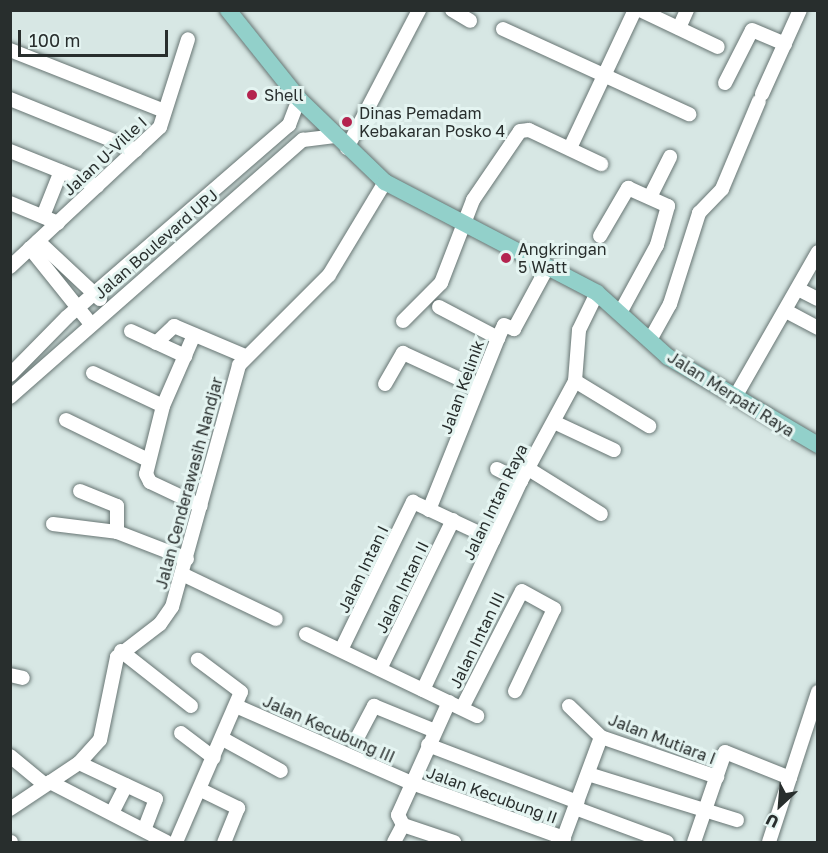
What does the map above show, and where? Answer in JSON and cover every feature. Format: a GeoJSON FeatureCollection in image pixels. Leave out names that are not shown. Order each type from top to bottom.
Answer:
{"type":"FeatureCollection","features":[{"type":"Feature","properties":{"kind":"main road","name":"Jalan Merpati Raya"},"geometry":{"type":"LineString","coordinates":[[228,10],[299,99],[385,182],[597,293],[621,311],[650,340],[735,397],[818,445]]}},
{"type":"Feature","properties":{"kind":"street"},"geometry":{"type":"LineString","coordinates":[[289,125],[303,140],[341,142],[418,10]]}},
{"type":"Feature","properties":{"kind":"street"},"geometry":{"type":"LineString","coordinates":[[452,10],[470,21]]}},
{"type":"Feature","properties":{"kind":"street"},"geometry":{"type":"LineString","coordinates":[[570,148],[635,10]]}},
{"type":"Feature","properties":{"kind":"street"},"geometry":{"type":"LineString","coordinates":[[640,10],[718,47]]}},
{"type":"Feature","properties":{"kind":"street"},"geometry":{"type":"LineString","coordinates":[[679,28],[687,10]]}},
{"type":"Feature","properties":{"kind":"street"},"geometry":{"type":"LineString","coordinates":[[650,340],[670,304],[699,213],[723,189],[760,98],[800,10]]}},
{"type":"Feature","properties":{"kind":"street"},"geometry":{"type":"LineString","coordinates":[[503,29],[689,114]]}},
{"type":"Feature","properties":{"kind":"street"},"geometry":{"type":"LineString","coordinates":[[725,83],[752,30],[785,44]]}},
{"type":"Feature","properties":{"kind":"street","name":"Jalan U-Ville I"},"geometry":{"type":"LineString","coordinates":[[13,260],[58,223],[160,127],[188,39]]}},
{"type":"Feature","properties":{"kind":"street"},"geometry":{"type":"LineString","coordinates":[[10,50],[164,111]]}},
{"type":"Feature","properties":{"kind":"street"},"geometry":{"type":"LineString","coordinates":[[10,99],[136,150]]}},
{"type":"Feature","properties":{"kind":"street","name":"Jalan Boulevard UPJ"},"geometry":{"type":"LineString","coordinates":[[10,375],[78,308],[289,125],[299,99]]}},
{"type":"Feature","properties":{"kind":"street"},"geometry":{"type":"LineString","coordinates":[[404,321],[441,283],[473,200],[520,131],[570,148],[601,164]]}},
{"type":"Feature","properties":{"kind":"street","name":"Jalan Boulevard UPJ"},"geometry":{"type":"LineString","coordinates":[[10,397],[107,308],[303,140]]}},
{"type":"Feature","properties":{"kind":"street"},"geometry":{"type":"LineString","coordinates":[[10,151],[97,186]]}},
{"type":"Feature","properties":{"kind":"street"},"geometry":{"type":"LineString","coordinates":[[650,197],[669,157]]}},
{"type":"Feature","properties":{"kind":"street"},"geometry":{"type":"LineString","coordinates":[[43,216],[61,171]]}},
{"type":"Feature","properties":{"kind":"street","name":"Jalan Cenderawasih Nandjar"},"geometry":{"type":"LineString","coordinates":[[121,651],[165,619],[187,559],[227,400],[245,356],[317,289],[385,182]]}},
{"type":"Feature","properties":{"kind":"street"},"geometry":{"type":"LineString","coordinates":[[600,236],[624,190],[666,204],[668,213],[621,311]]}},
{"type":"Feature","properties":{"kind":"street"},"geometry":{"type":"LineString","coordinates":[[10,203],[58,223]]}},
{"type":"Feature","properties":{"kind":"street"},"geometry":{"type":"LineString","coordinates":[[34,244],[76,289],[95,293],[107,308]]}},
{"type":"Feature","properties":{"kind":"street"},"geometry":{"type":"LineString","coordinates":[[735,397],[818,252]]}},
{"type":"Feature","properties":{"kind":"street"},"geometry":{"type":"LineString","coordinates":[[498,338],[504,325],[514,329],[548,268]]}},
{"type":"Feature","properties":{"kind":"street"},"geometry":{"type":"LineString","coordinates":[[76,289],[78,308],[90,323]]}},
{"type":"Feature","properties":{"kind":"street"},"geometry":{"type":"LineString","coordinates":[[798,289],[818,299]]}},
{"type":"Feature","properties":{"kind":"street","name":"Jalan Intan Raya"},"geometry":{"type":"LineString","coordinates":[[423,690],[520,481],[556,423],[575,381],[579,330],[597,293]]}},
{"type":"Feature","properties":{"kind":"street","name":"Jalan Kelinik"},"geometry":{"type":"LineString","coordinates":[[429,510],[498,338],[439,307]]}},
{"type":"Feature","properties":{"kind":"street"},"geometry":{"type":"LineString","coordinates":[[786,311],[818,328]]}},
{"type":"Feature","properties":{"kind":"street"},"geometry":{"type":"LineString","coordinates":[[156,343],[171,326],[245,356]]}},
{"type":"Feature","properties":{"kind":"street"},"geometry":{"type":"LineString","coordinates":[[131,331],[184,356]]}},
{"type":"Feature","properties":{"kind":"street"},"geometry":{"type":"LineString","coordinates":[[194,335],[163,406],[147,467],[150,482],[201,506]]}},
{"type":"Feature","properties":{"kind":"street"},"geometry":{"type":"LineString","coordinates":[[385,384],[404,353],[477,387]]}},
{"type":"Feature","properties":{"kind":"street"},"geometry":{"type":"LineString","coordinates":[[93,373],[163,406]]}},
{"type":"Feature","properties":{"kind":"street"},"geometry":{"type":"LineString","coordinates":[[575,381],[650,426]]}},
{"type":"Feature","properties":{"kind":"street"},"geometry":{"type":"LineString","coordinates":[[66,420],[147,467]]}},
{"type":"Feature","properties":{"kind":"street"},"geometry":{"type":"LineString","coordinates":[[556,423],[614,450]]}},
{"type":"Feature","properties":{"kind":"street"},"geometry":{"type":"LineString","coordinates":[[527,468],[601,513]]}},
{"type":"Feature","properties":{"kind":"street"},"geometry":{"type":"LineString","coordinates":[[497,469],[520,481]]}},
{"type":"Feature","properties":{"kind":"street"},"geometry":{"type":"LineString","coordinates":[[80,491],[117,507],[117,532]]}},
{"type":"Feature","properties":{"kind":"street","name":"Jalan Intan I"},"geometry":{"type":"LineString","coordinates":[[342,651],[413,502],[429,510]]}},
{"type":"Feature","properties":{"kind":"street"},"geometry":{"type":"LineString","coordinates":[[429,510],[494,540]]}},
{"type":"Feature","properties":{"kind":"street","name":"Jalan Intan II"},"geometry":{"type":"LineString","coordinates":[[380,669],[453,520]]}},
{"type":"Feature","properties":{"kind":"street"},"geometry":{"type":"LineString","coordinates":[[53,524],[117,532],[187,559]]}},
{"type":"Feature","properties":{"kind":"street"},"geometry":{"type":"LineString","coordinates":[[182,574],[276,620]]}},
{"type":"Feature","properties":{"kind":"street","name":"Jalan Intan III"},"geometry":{"type":"LineString","coordinates":[[462,708],[518,593],[525,592],[552,606],[554,612],[515,691]]}},
{"type":"Feature","properties":{"kind":"street"},"geometry":{"type":"LineString","coordinates":[[306,634],[477,716]]}},
{"type":"Feature","properties":{"kind":"street"},"geometry":{"type":"LineString","coordinates":[[10,809],[79,763],[100,740],[110,673],[121,651],[190,706]]}},
{"type":"Feature","properties":{"kind":"street"},"geometry":{"type":"LineString","coordinates":[[176,843],[236,706],[238,686],[198,660]]}},
{"type":"Feature","properties":{"kind":"street"},"geometry":{"type":"LineString","coordinates":[[769,843],[818,692]]}},
{"type":"Feature","properties":{"kind":"street"},"geometry":{"type":"LineString","coordinates":[[394,843],[402,823],[398,812],[409,782],[449,702]]}},
{"type":"Feature","properties":{"kind":"street","name":"Jalan Kecubung III"},"geometry":{"type":"LineString","coordinates":[[236,706],[409,782]]}},
{"type":"Feature","properties":{"kind":"street"},"geometry":{"type":"LineString","coordinates":[[355,742],[374,706],[435,730]]}},
{"type":"Feature","properties":{"kind":"street","name":"Jalan Mutiara I"},"geometry":{"type":"LineString","coordinates":[[569,706],[601,737],[717,777]]}},
{"type":"Feature","properties":{"kind":"street"},"geometry":{"type":"LineString","coordinates":[[181,733],[214,758]]}},
{"type":"Feature","properties":{"kind":"street"},"geometry":{"type":"LineString","coordinates":[[563,840],[601,737]]}},
{"type":"Feature","properties":{"kind":"street"},"geometry":{"type":"LineString","coordinates":[[223,739],[281,771]]}},
{"type":"Feature","properties":{"kind":"street"},"geometry":{"type":"LineString","coordinates":[[428,745],[667,843]]}},
{"type":"Feature","properties":{"kind":"street"},"geometry":{"type":"LineString","coordinates":[[694,843],[717,777],[730,751],[790,778]]}},
{"type":"Feature","properties":{"kind":"street"},"geometry":{"type":"LineString","coordinates":[[10,756],[47,783],[146,835],[166,843]]}},
{"type":"Feature","properties":{"kind":"street"},"geometry":{"type":"LineString","coordinates":[[79,763],[157,801],[146,835]]}},
{"type":"Feature","properties":{"kind":"street"},"geometry":{"type":"LineString","coordinates":[[588,774],[737,820]]}},
{"type":"Feature","properties":{"kind":"street","name":"Jalan Kecubung II"},"geometry":{"type":"LineString","coordinates":[[409,782],[563,840]]}},
{"type":"Feature","properties":{"kind":"street"},"geometry":{"type":"LineString","coordinates":[[112,811],[126,785]]}},
{"type":"Feature","properties":{"kind":"street"},"geometry":{"type":"LineString","coordinates":[[206,792],[238,808],[224,843]]}},
{"type":"Feature","properties":{"kind":"street"},"geometry":{"type":"LineString","coordinates":[[402,823],[454,843]]}},
{"type":"Feature","properties":{"kind":"place","name":"Shell"},"geometry":{"type":"Point","coordinates":[252,95]}},
{"type":"Feature","properties":{"kind":"place","name":"Dinas Pemadam Kebakaran Posko 4"},"geometry":{"type":"Point","coordinates":[347,122]}},
{"type":"Feature","properties":{"kind":"place","name":"Angkringan 5 Watt"},"geometry":{"type":"Point","coordinates":[506,258]}}]}
